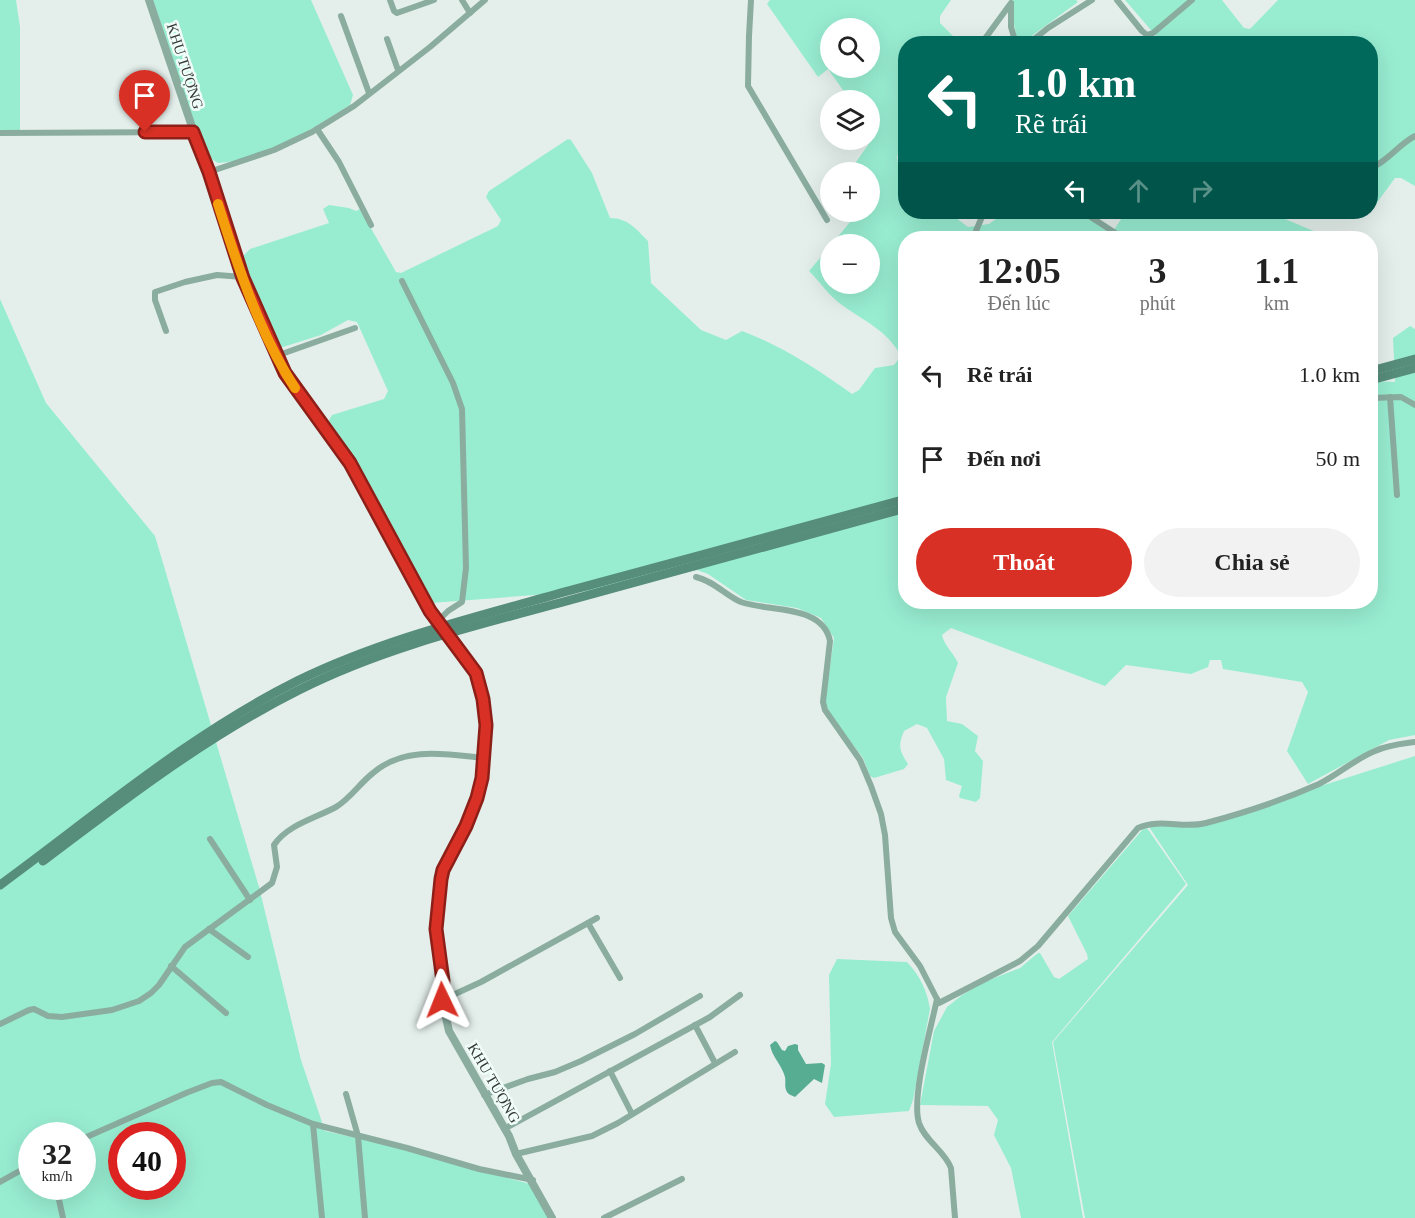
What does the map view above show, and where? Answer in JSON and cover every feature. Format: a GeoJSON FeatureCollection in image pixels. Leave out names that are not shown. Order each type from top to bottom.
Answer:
{"type":"FeatureCollection","features":[{"type":"Feature","properties":{"kind":"main road"},"geometry":{"type":"LineString","coordinates":[[1378,369],[1415,359]]}},
{"type":"Feature","properties":{"kind":"main road"},"geometry":{"type":"LineString","coordinates":[[1378,378],[1415,368]]}},
{"type":"Feature","properties":{"kind":"main road"},"geometry":{"type":"LineString","coordinates":[[0,885],[151,771],[224,722],[296,682],[345,659],[442,627],[898,501]]}},
{"type":"Feature","properties":{"kind":"main road"},"geometry":{"type":"LineString","coordinates":[[0,892],[154,778],[228,729],[299,690],[442,627],[898,510]]}},
{"type":"Feature","properties":{"kind":"street","name":"KHU TƯỢNG"},"geometry":{"type":"LineString","coordinates":[[149,0],[243,278],[276,356],[311,412],[350,463],[442,627],[476,673],[483,699],[486,725],[482,778],[466,826],[443,870],[441,879],[436,929],[443,981],[442,1000],[449,1031],[552,1218]]}},
{"type":"Feature","properties":{"kind":"street"},"geometry":{"type":"LineString","coordinates":[[390,0],[397,14],[434,0]]}},
{"type":"Feature","properties":{"kind":"street"},"geometry":{"type":"LineString","coordinates":[[462,0],[470,13]]}},
{"type":"Feature","properties":{"kind":"street"},"geometry":{"type":"LineString","coordinates":[[209,172],[274,150],[317,129],[354,106],[430,47],[485,0]]}},
{"type":"Feature","properties":{"kind":"street"},"geometry":{"type":"LineString","coordinates":[[752,0],[748,47],[748,86],[820,208]]}},
{"type":"Feature","properties":{"kind":"street"},"geometry":{"type":"LineString","coordinates":[[1038,36],[1092,0]]}},
{"type":"Feature","properties":{"kind":"street"},"geometry":{"type":"LineString","coordinates":[[1117,0],[1146,35],[1153,33],[1192,0]]}},
{"type":"Feature","properties":{"kind":"street"},"geometry":{"type":"LineString","coordinates":[[987,36],[1011,2]]}},
{"type":"Feature","properties":{"kind":"street"},"geometry":{"type":"LineString","coordinates":[[1011,2],[1011,27],[1014,36]]}},
{"type":"Feature","properties":{"kind":"street"},"geometry":{"type":"LineString","coordinates":[[341,16],[369,93]]}},
{"type":"Feature","properties":{"kind":"street"},"geometry":{"type":"LineString","coordinates":[[387,39],[398,70]]}},
{"type":"Feature","properties":{"kind":"street"},"geometry":{"type":"LineString","coordinates":[[317,129],[339,162],[371,225]]}},
{"type":"Feature","properties":{"kind":"street"},"geometry":{"type":"LineString","coordinates":[[0,133],[193,132]]}},
{"type":"Feature","properties":{"kind":"street"},"geometry":{"type":"LineString","coordinates":[[1378,165],[1415,135]]}},
{"type":"Feature","properties":{"kind":"street"},"geometry":{"type":"LineString","coordinates":[[1094,219],[1112,231]]}},
{"type":"Feature","properties":{"kind":"street"},"geometry":{"type":"LineString","coordinates":[[166,331],[154,300],[155,292],[217,275],[243,278]]}},
{"type":"Feature","properties":{"kind":"street"},"geometry":{"type":"LineString","coordinates":[[402,280],[453,383],[462,409],[466,525],[465,589],[462,602],[448,610],[442,627]]}},
{"type":"Feature","properties":{"kind":"street"},"geometry":{"type":"LineString","coordinates":[[276,356],[355,328]]}},
{"type":"Feature","properties":{"kind":"street"},"geometry":{"type":"LineString","coordinates":[[1390,397],[1397,495]]}},
{"type":"Feature","properties":{"kind":"street"},"geometry":{"type":"LineString","coordinates":[[1378,398],[1401,397],[1415,405]]}},
{"type":"Feature","properties":{"kind":"street"},"geometry":{"type":"LineString","coordinates":[[696,577],[716,584],[740,601],[782,609],[808,617],[823,626],[829,634],[823,702],[825,710],[860,760],[881,814],[893,925],[941,1003],[1020,961],[1038,946],[1138,828],[1147,824],[1159,823],[1195,825],[1237,813],[1303,791],[1337,775],[1374,751],[1415,742]]}},
{"type":"Feature","properties":{"kind":"street"},"geometry":{"type":"LineString","coordinates":[[0,1024],[14,1015],[34,1009],[53,1017],[90,1014],[139,1001],[151,993],[185,947],[272,883],[277,867],[274,845],[280,838],[311,818],[337,806],[377,769],[394,760],[430,752],[483,758]]}},
{"type":"Feature","properties":{"kind":"street"},"geometry":{"type":"LineString","coordinates":[[210,839],[250,900]]}},
{"type":"Feature","properties":{"kind":"street"},"geometry":{"type":"LineString","coordinates":[[442,1000],[482,982],[597,918]]}},
{"type":"Feature","properties":{"kind":"street"},"geometry":{"type":"LineString","coordinates":[[588,923],[620,978]]}},
{"type":"Feature","properties":{"kind":"street"},"geometry":{"type":"LineString","coordinates":[[209,929],[249,957]]}},
{"type":"Feature","properties":{"kind":"street"},"geometry":{"type":"LineString","coordinates":[[171,966],[226,1013]]}},
{"type":"Feature","properties":{"kind":"street"},"geometry":{"type":"LineString","coordinates":[[504,1129],[695,1025],[724,1008],[740,995]]}},
{"type":"Feature","properties":{"kind":"street"},"geometry":{"type":"LineString","coordinates":[[484,1095],[581,1061],[635,1034],[700,996]]}},
{"type":"Feature","properties":{"kind":"street"},"geometry":{"type":"LineString","coordinates":[[937,999],[926,1046],[917,1106],[919,1124],[951,1168],[955,1218]]}},
{"type":"Feature","properties":{"kind":"street"},"geometry":{"type":"LineString","coordinates":[[695,1025],[715,1063]]}},
{"type":"Feature","properties":{"kind":"street"},"geometry":{"type":"LineString","coordinates":[[516,1154],[592,1136],[735,1052]]}},
{"type":"Feature","properties":{"kind":"street"},"geometry":{"type":"LineString","coordinates":[[610,1071],[632,1114]]}},
{"type":"Feature","properties":{"kind":"street"},"geometry":{"type":"LineString","coordinates":[[96,1133],[186,1093],[221,1082],[267,1105],[313,1124],[479,1169],[532,1180]]}},
{"type":"Feature","properties":{"kind":"street"},"geometry":{"type":"LineString","coordinates":[[346,1094],[358,1136],[365,1218]]}},
{"type":"Feature","properties":{"kind":"street"},"geometry":{"type":"LineString","coordinates":[[313,1124],[322,1218]]}},
{"type":"Feature","properties":{"kind":"street"},"geometry":{"type":"LineString","coordinates":[[0,1182],[18,1172]]}},
{"type":"Feature","properties":{"kind":"street"},"geometry":{"type":"LineString","coordinates":[[604,1218],[682,1179]]}},
{"type":"Feature","properties":{"kind":"street"},"geometry":{"type":"LineString","coordinates":[[59,1200],[63,1218]]}},
{"type":"Feature","properties":{"kind":"shaded area"},"geometry":{"type":"Polygon","coordinates":[[[0,0],[16,0],[20,27],[20,130],[0,130],[0,0]]]}},
{"type":"Feature","properties":{"kind":"shaded area"},"geometry":{"type":"Polygon","coordinates":[[[153,0],[311,0],[353,95],[350,105],[310,130],[275,147],[237,161],[218,163],[207,156],[197,132],[153,0]]]}},
{"type":"Feature","properties":{"kind":"shaded area"},"geometry":{"type":"Polygon","coordinates":[[[770,0],[951,0],[940,16],[940,23],[953,36],[898,36],[898,219],[957,219],[968,227],[989,224],[996,219],[1089,219],[1107,231],[898,231],[898,351],[875,327],[829,294],[880,294],[880,234],[840,234],[850,222],[880,222],[880,162],[856,162],[864,150],[880,150],[880,90],[843,90],[834,78],[880,78],[880,18],[820,18],[820,75],[818,77],[767,4],[770,0]]]}},
{"type":"Feature","properties":{"kind":"shaded area"},"geometry":{"type":"Polygon","coordinates":[[[1012,0],[1076,0],[1078,2],[1032,36],[1016,36],[1012,0]]]}},
{"type":"Feature","properties":{"kind":"shaded area"},"geometry":{"type":"Polygon","coordinates":[[[1125,0],[1222,0],[1244,28],[1250,29],[1278,0],[1415,0],[1415,186],[1401,178],[1395,178],[1378,201],[1378,36],[1156,36],[1125,0]]]}},
{"type":"Feature","properties":{"kind":"shaded area"},"geometry":{"type":"Polygon","coordinates":[[[568,139],[571,140],[592,173],[610,218],[627,222],[648,241],[651,283],[701,330],[726,340],[742,331],[757,337],[799,359],[852,394],[859,390],[875,368],[894,365],[898,360],[898,609],[1378,609],[1378,381],[1395,382],[1393,338],[1410,326],[1415,329],[1415,735],[1389,740],[1308,784],[1287,751],[1308,692],[1302,682],[1223,669],[1221,660],[1210,660],[1208,667],[1191,674],[1126,665],[1105,686],[951,628],[942,635],[958,663],[946,697],[947,721],[962,724],[978,736],[975,751],[983,761],[980,798],[976,802],[960,798],[962,786],[946,780],[944,759],[927,728],[917,724],[904,731],[902,736],[900,748],[908,764],[904,769],[874,778],[870,776],[863,758],[830,715],[825,701],[834,638],[821,618],[797,608],[746,600],[708,574],[697,570],[587,591],[431,603],[425,596],[354,460],[328,422],[332,415],[384,399],[388,391],[357,322],[348,320],[321,335],[280,348],[273,343],[242,261],[243,256],[250,249],[329,223],[323,209],[329,205],[356,211],[360,209],[396,272],[401,273],[498,226],[501,220],[486,197],[489,191],[568,139]]]}},
{"type":"Feature","properties":{"kind":"shaded area"},"geometry":{"type":"Polygon","coordinates":[[[1121,219],[1285,219],[1314,231],[1113,231],[1121,219]]]}},
{"type":"Feature","properties":{"kind":"shaded area"},"geometry":{"type":"Polygon","coordinates":[[[820,258],[820,284],[809,271],[820,258]]]}},
{"type":"Feature","properties":{"kind":"shaded area"},"geometry":{"type":"Polygon","coordinates":[[[0,299],[46,403],[155,536],[259,887],[301,1060],[325,1131],[384,1144],[530,1184],[549,1218],[0,1218],[0,299]]]}},
{"type":"Feature","properties":{"kind":"shaded area"},"geometry":{"type":"Polygon","coordinates":[[[1415,756],[1415,1218],[1085,1218],[1053,1042],[1188,885],[1147,824],[1205,823],[1415,756]]]}},
{"type":"Feature","properties":{"kind":"shaded area"},"geometry":{"type":"Polygon","coordinates":[[[1147,828],[1186,884],[1052,1042],[1083,1218],[1021,1218],[1011,1168],[994,1135],[998,1120],[988,1106],[920,1105],[934,1031],[947,1007],[962,995],[984,982],[1020,968],[1038,953],[1054,977],[1059,979],[1088,959],[1068,916],[1143,829],[1147,828]]]}},
{"type":"Feature","properties":{"kind":"shaded area"},"geometry":{"type":"Polygon","coordinates":[[[837,959],[907,962],[922,984],[930,1009],[909,1111],[834,1117],[825,1104],[831,1064],[829,975],[837,959]]]}},
{"type":"Feature","properties":{"kind":"shaded area"},"geometry":{"type":"Polygon","coordinates":[[[775,1041],[785,1051],[788,1046],[798,1045],[798,1050],[806,1064],[822,1063],[825,1065],[822,1083],[814,1079],[795,1097],[789,1094],[784,1073],[771,1049],[770,1045],[775,1041]]]}},
{"type":"Feature","properties":{"kind":"slow traffic"},"geometry":{"type":"LineString","coordinates":[[218,204],[243,278],[276,354],[295,388]]}},
{"type":"Feature","properties":{"kind":"route"},"geometry":{"type":"LineString","coordinates":[[145,132],[193,132],[209,172],[243,278],[285,373],[350,463],[430,611],[476,673],[483,699],[486,725],[482,778],[466,826],[443,870],[441,879],[436,929],[443,981],[442,1000]]}}]}
